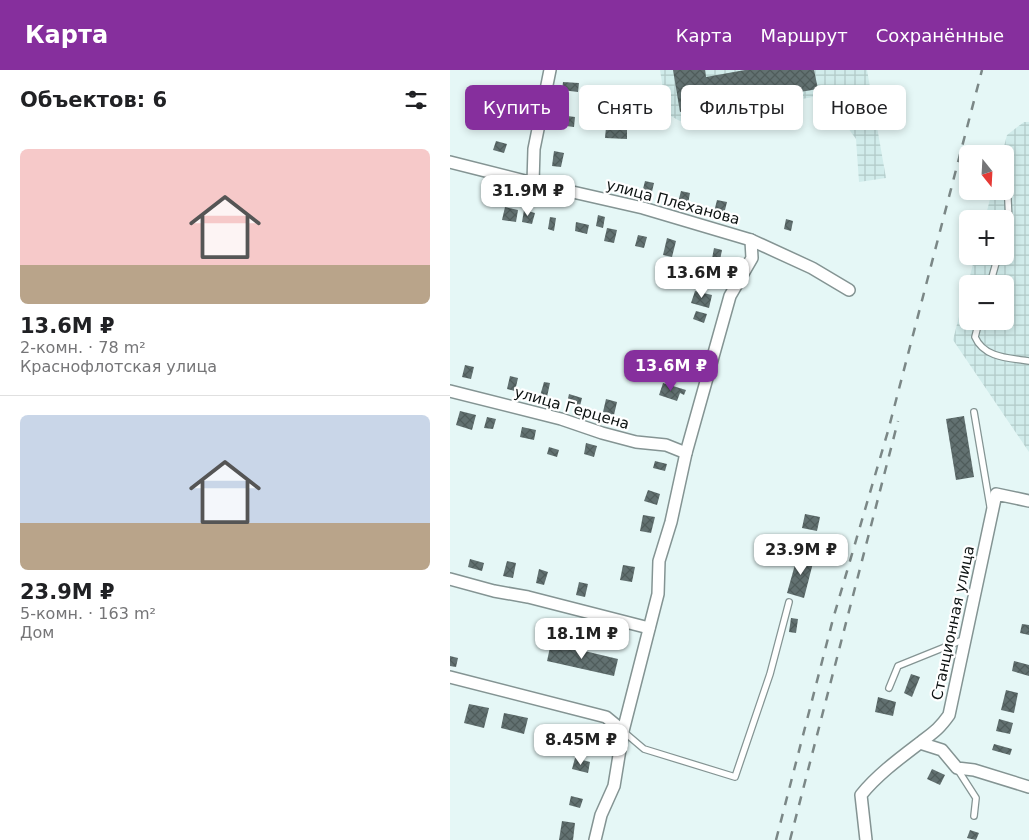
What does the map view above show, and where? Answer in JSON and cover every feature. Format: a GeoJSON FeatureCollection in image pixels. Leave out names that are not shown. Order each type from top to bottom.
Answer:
{"type":"FeatureCollection","features":[{"type":"Feature","properties":{"kind":"street"},"geometry":{"type":"LineString","coordinates":[[533,183],[534,150],[550,70]]}},
{"type":"Feature","properties":{"kind":"street","name":"улица Плеханова"},"geometry":{"type":"LineString","coordinates":[[450,162],[643,208],[751,240],[812,268],[849,290]]}},
{"type":"Feature","properties":{"kind":"street"},"geometry":{"type":"LineString","coordinates":[[595,840],[601,815],[614,786],[623,731],[658,594],[659,561],[671,522],[686,453],[730,296],[752,258],[751,240]]}},
{"type":"Feature","properties":{"kind":"street","name":"улица Герцена"},"geometry":{"type":"LineString","coordinates":[[450,391],[561,419],[636,442],[666,445],[686,453]]}},
{"type":"Feature","properties":{"kind":"street","name":"Станционная улица"},"geometry":{"type":"LineString","coordinates":[[866,840],[861,795],[920,743],[939,730],[949,715],[996,494],[1029,501]]}},
{"type":"Feature","properties":{"kind":"street"},"geometry":{"type":"LineString","coordinates":[[450,579],[494,592],[528,597],[649,628]]}},
{"type":"Feature","properties":{"kind":"street"},"geometry":{"type":"LineString","coordinates":[[450,677],[606,716],[623,731]]}},
{"type":"Feature","properties":{"kind":"street"},"geometry":{"type":"LineString","coordinates":[[939,730],[942,750],[956,768],[974,770],[1029,787]]}},
{"type":"Feature","properties":{"kind":"street"},"geometry":{"type":"LineString","coordinates":[[920,743],[942,750]]}},
{"type":"Feature","properties":{"kind":"lane"},"geometry":{"type":"LineString","coordinates":[[977,330],[975,337],[978,344],[987,352],[1029,361]]}},
{"type":"Feature","properties":{"kind":"lane"},"geometry":{"type":"LineString","coordinates":[[974,412],[992,515]]}},
{"type":"Feature","properties":{"kind":"lane"},"geometry":{"type":"LineString","coordinates":[[623,731],[644,749],[735,777],[770,674],[789,602]]}},
{"type":"Feature","properties":{"kind":"lane"},"geometry":{"type":"LineString","coordinates":[[889,688],[898,666],[965,639]]}},
{"type":"Feature","properties":{"kind":"lane"},"geometry":{"type":"LineString","coordinates":[[956,768],[976,798],[974,816]]}},
{"type":"Feature","properties":{"kind":"shaded area"},"geometry":{"type":"Polygon","coordinates":[[[660,70],[867,70],[870,85],[813,85],[813,97],[803,99],[803,85],[681,85],[680,121],[671,116],[671,85],[662,85],[660,70]]]}},
{"type":"Feature","properties":{"kind":"shaded area"},"geometry":{"type":"Polygon","coordinates":[[[1024,122],[1029,122],[1029,452],[953,340],[959,316],[959,330],[1014,330],[1014,275],[970,275],[973,265],[1014,265],[1014,210],[987,210],[990,200],[1014,200],[1014,145],[1004,145],[1007,135],[1024,122]]]}},
{"type":"Feature","properties":{"kind":"shaded area"},"geometry":{"type":"Polygon","coordinates":[[[849,130],[878,130],[886,178],[859,182],[856,139],[849,130]]]}},
{"type":"Feature","properties":{"kind":"building"},"geometry":{"type":"Polygon","coordinates":[[[673,70],[705,70],[706,77],[745,70],[814,70],[817,85],[813,85],[813,90],[803,92],[803,85],[681,85],[680,112],[673,70]]]}},
{"type":"Feature","properties":{"kind":"building"},"geometry":{"type":"Polygon","coordinates":[[[563,82],[579,83],[578,92],[569,91],[569,85],[563,85],[563,82]]]}},
{"type":"Feature","properties":{"kind":"building"},"geometry":{"type":"Polygon","coordinates":[[[569,116],[575,117],[574,127],[569,126],[569,116]]]}},
{"type":"Feature","properties":{"kind":"building"},"geometry":{"type":"Polygon","coordinates":[[[606,130],[627,130],[627,139],[605,138],[606,130]]]}},
{"type":"Feature","properties":{"kind":"building"},"geometry":{"type":"Polygon","coordinates":[[[496,141],[507,144],[504,153],[493,150],[496,141]]]}},
{"type":"Feature","properties":{"kind":"building"},"geometry":{"type":"Polygon","coordinates":[[[554,151],[564,153],[561,167],[552,166],[554,151]]]}},
{"type":"Feature","properties":{"kind":"building"},"geometry":{"type":"Polygon","coordinates":[[[645,181],[654,183],[651,196],[642,193],[645,181]]]}},
{"type":"Feature","properties":{"kind":"building"},"geometry":{"type":"Polygon","coordinates":[[[681,191],[690,193],[688,204],[678,202],[681,191]]]}},
{"type":"Feature","properties":{"kind":"building"},"geometry":{"type":"Polygon","coordinates":[[[717,200],[727,202],[724,214],[714,212],[717,200]]]}},
{"type":"Feature","properties":{"kind":"building"},"geometry":{"type":"Polygon","coordinates":[[[505,207],[518,210],[516,222],[502,220],[505,207]]]}},
{"type":"Feature","properties":{"kind":"building"},"geometry":{"type":"Polygon","coordinates":[[[524,210],[535,213],[532,224],[522,222],[524,210]]]}},
{"type":"Feature","properties":{"kind":"building"},"geometry":{"type":"Polygon","coordinates":[[[598,215],[605,217],[603,228],[596,226],[598,215]]]}},
{"type":"Feature","properties":{"kind":"building"},"geometry":{"type":"Polygon","coordinates":[[[550,217],[556,218],[554,231],[548,229],[550,217]]]}},
{"type":"Feature","properties":{"kind":"building"},"geometry":{"type":"Polygon","coordinates":[[[786,219],[793,221],[791,231],[784,229],[786,219]]]}},
{"type":"Feature","properties":{"kind":"building"},"geometry":{"type":"Polygon","coordinates":[[[576,222],[589,225],[587,234],[575,231],[576,222]]]}},
{"type":"Feature","properties":{"kind":"building"},"geometry":{"type":"Polygon","coordinates":[[[607,228],[617,230],[614,243],[604,241],[607,228]]]}},
{"type":"Feature","properties":{"kind":"building"},"geometry":{"type":"Polygon","coordinates":[[[638,235],[647,237],[644,248],[635,246],[638,235]]]}},
{"type":"Feature","properties":{"kind":"building"},"geometry":{"type":"Polygon","coordinates":[[[667,238],[676,241],[672,257],[663,255],[667,238]]]}},
{"type":"Feature","properties":{"kind":"building"},"geometry":{"type":"Polygon","coordinates":[[[714,248],[722,250],[719,265],[711,264],[714,248]]]}},
{"type":"Feature","properties":{"kind":"building"},"geometry":{"type":"Polygon","coordinates":[[[695,291],[712,295],[709,308],[691,303],[695,291]]]}},
{"type":"Feature","properties":{"kind":"building"},"geometry":{"type":"Polygon","coordinates":[[[696,311],[707,314],[704,323],[693,319],[696,311]]]}},
{"type":"Feature","properties":{"kind":"building"},"geometry":{"type":"Polygon","coordinates":[[[684,350],[696,353],[693,362],[682,359],[684,350]]]}},
{"type":"Feature","properties":{"kind":"building"},"geometry":{"type":"Polygon","coordinates":[[[465,365],[474,367],[471,379],[462,377],[465,365]]]}},
{"type":"Feature","properties":{"kind":"building"},"geometry":{"type":"Polygon","coordinates":[[[510,376],[518,378],[515,391],[507,389],[510,376]]]}},
{"type":"Feature","properties":{"kind":"building"},"geometry":{"type":"Polygon","coordinates":[[[544,382],[550,383],[547,397],[540,396],[544,382]]]}},
{"type":"Feature","properties":{"kind":"building"},"geometry":{"type":"Polygon","coordinates":[[[663,383],[686,390],[684,395],[680,393],[677,401],[659,395],[663,383]]]}},
{"type":"Feature","properties":{"kind":"building"},"geometry":{"type":"Polygon","coordinates":[[[569,394],[582,398],[580,406],[567,403],[569,394]]]}},
{"type":"Feature","properties":{"kind":"building"},"geometry":{"type":"Polygon","coordinates":[[[606,399],[617,402],[614,415],[603,412],[606,399]]]}},
{"type":"Feature","properties":{"kind":"building"},"geometry":{"type":"Polygon","coordinates":[[[460,411],[476,415],[472,430],[456,425],[460,411]]]}},
{"type":"Feature","properties":{"kind":"building"},"geometry":{"type":"Polygon","coordinates":[[[964,416],[974,477],[956,480],[946,419],[964,416]]]}},
{"type":"Feature","properties":{"kind":"building"},"geometry":{"type":"Polygon","coordinates":[[[487,417],[496,419],[493,429],[484,428],[487,417]]]}},
{"type":"Feature","properties":{"kind":"building"},"geometry":{"type":"Polygon","coordinates":[[[522,427],[536,430],[534,440],[520,437],[522,427]]]}},
{"type":"Feature","properties":{"kind":"building"},"geometry":{"type":"Polygon","coordinates":[[[586,443],[597,446],[594,457],[584,454],[586,443]]]}},
{"type":"Feature","properties":{"kind":"building"},"geometry":{"type":"Polygon","coordinates":[[[549,447],[559,450],[557,457],[547,454],[549,447]]]}},
{"type":"Feature","properties":{"kind":"building"},"geometry":{"type":"Polygon","coordinates":[[[655,461],[667,464],[665,471],[653,468],[655,461]]]}},
{"type":"Feature","properties":{"kind":"building"},"geometry":{"type":"Polygon","coordinates":[[[648,490],[660,494],[657,505],[644,501],[648,490]]]}},
{"type":"Feature","properties":{"kind":"building"},"geometry":{"type":"Polygon","coordinates":[[[805,514],[820,517],[817,531],[802,528],[805,514]]]}},
{"type":"Feature","properties":{"kind":"building"},"geometry":{"type":"Polygon","coordinates":[[[643,515],[655,517],[651,533],[640,531],[643,515]]]}},
{"type":"Feature","properties":{"kind":"building"},"geometry":{"type":"Polygon","coordinates":[[[798,554],[814,559],[804,598],[787,593],[798,554]]]}},
{"type":"Feature","properties":{"kind":"building"},"geometry":{"type":"Polygon","coordinates":[[[470,559],[484,563],[482,571],[468,567],[470,559]]]}},
{"type":"Feature","properties":{"kind":"building"},"geometry":{"type":"Polygon","coordinates":[[[507,561],[516,563],[513,578],[503,576],[507,561]]]}},
{"type":"Feature","properties":{"kind":"building"},"geometry":{"type":"Polygon","coordinates":[[[623,565],[635,567],[632,582],[620,580],[623,565]]]}},
{"type":"Feature","properties":{"kind":"building"},"geometry":{"type":"Polygon","coordinates":[[[539,569],[548,572],[544,585],[536,583],[539,569]]]}},
{"type":"Feature","properties":{"kind":"building"},"geometry":{"type":"Polygon","coordinates":[[[579,582],[588,584],[585,597],[576,595],[579,582]]]}},
{"type":"Feature","properties":{"kind":"building"},"geometry":{"type":"Polygon","coordinates":[[[791,618],[798,619],[796,633],[789,632],[791,618]]]}},
{"type":"Feature","properties":{"kind":"building"},"geometry":{"type":"Polygon","coordinates":[[[1022,624],[1029,625],[1029,635],[1020,633],[1022,624]]]}},
{"type":"Feature","properties":{"kind":"building"},"geometry":{"type":"Polygon","coordinates":[[[551,643],[618,659],[614,676],[547,661],[551,643]]]}},
{"type":"Feature","properties":{"kind":"building"},"geometry":{"type":"Polygon","coordinates":[[[450,656],[458,658],[456,667],[450,666],[450,656]]]}},
{"type":"Feature","properties":{"kind":"building"},"geometry":{"type":"Polygon","coordinates":[[[1014,661],[1029,665],[1029,676],[1012,671],[1014,661]]]}},
{"type":"Feature","properties":{"kind":"building"},"geometry":{"type":"Polygon","coordinates":[[[911,674],[920,677],[912,697],[904,693],[911,674]]]}},
{"type":"Feature","properties":{"kind":"building"},"geometry":{"type":"Polygon","coordinates":[[[1006,690],[1018,693],[1014,713],[1001,710],[1006,690]]]}},
{"type":"Feature","properties":{"kind":"building"},"geometry":{"type":"Polygon","coordinates":[[[878,697],[896,702],[893,716],[875,712],[878,697]]]}},
{"type":"Feature","properties":{"kind":"building"},"geometry":{"type":"Polygon","coordinates":[[[469,704],[489,708],[484,728],[464,723],[469,704]]]}},
{"type":"Feature","properties":{"kind":"building"},"geometry":{"type":"Polygon","coordinates":[[[504,713],[528,718],[524,734],[501,728],[504,713]]]}},
{"type":"Feature","properties":{"kind":"building"},"geometry":{"type":"Polygon","coordinates":[[[999,719],[1013,723],[1010,734],[996,731],[999,719]]]}},
{"type":"Feature","properties":{"kind":"building"},"geometry":{"type":"Polygon","coordinates":[[[583,732],[598,736],[595,747],[580,742],[583,732]]]}},
{"type":"Feature","properties":{"kind":"building"},"geometry":{"type":"Polygon","coordinates":[[[994,744],[1012,749],[1010,755],[992,750],[994,744]]]}},
{"type":"Feature","properties":{"kind":"building"},"geometry":{"type":"Polygon","coordinates":[[[575,758],[590,762],[588,773],[572,769],[575,758]]]}},
{"type":"Feature","properties":{"kind":"building"},"geometry":{"type":"Polygon","coordinates":[[[932,769],[945,775],[940,785],[927,779],[932,769]]]}},
{"type":"Feature","properties":{"kind":"building"},"geometry":{"type":"Polygon","coordinates":[[[571,796],[583,799],[580,808],[569,805],[571,796]]]}},
{"type":"Feature","properties":{"kind":"building"},"geometry":{"type":"Polygon","coordinates":[[[562,821],[575,823],[573,840],[559,840],[562,821]]]}},
{"type":"Feature","properties":{"kind":"building"},"geometry":{"type":"Polygon","coordinates":[[[970,830],[979,833],[976,840],[967,838],[970,830]]]}},
{"type":"Feature","properties":{"kind":"railway"},"geometry":{"type":"LineString","coordinates":[[776,840],[833,619],[888,431],[982,70]]}},
{"type":"Feature","properties":{"kind":"railway"},"geometry":{"type":"LineString","coordinates":[[790,840],[898,421]]}}]}
